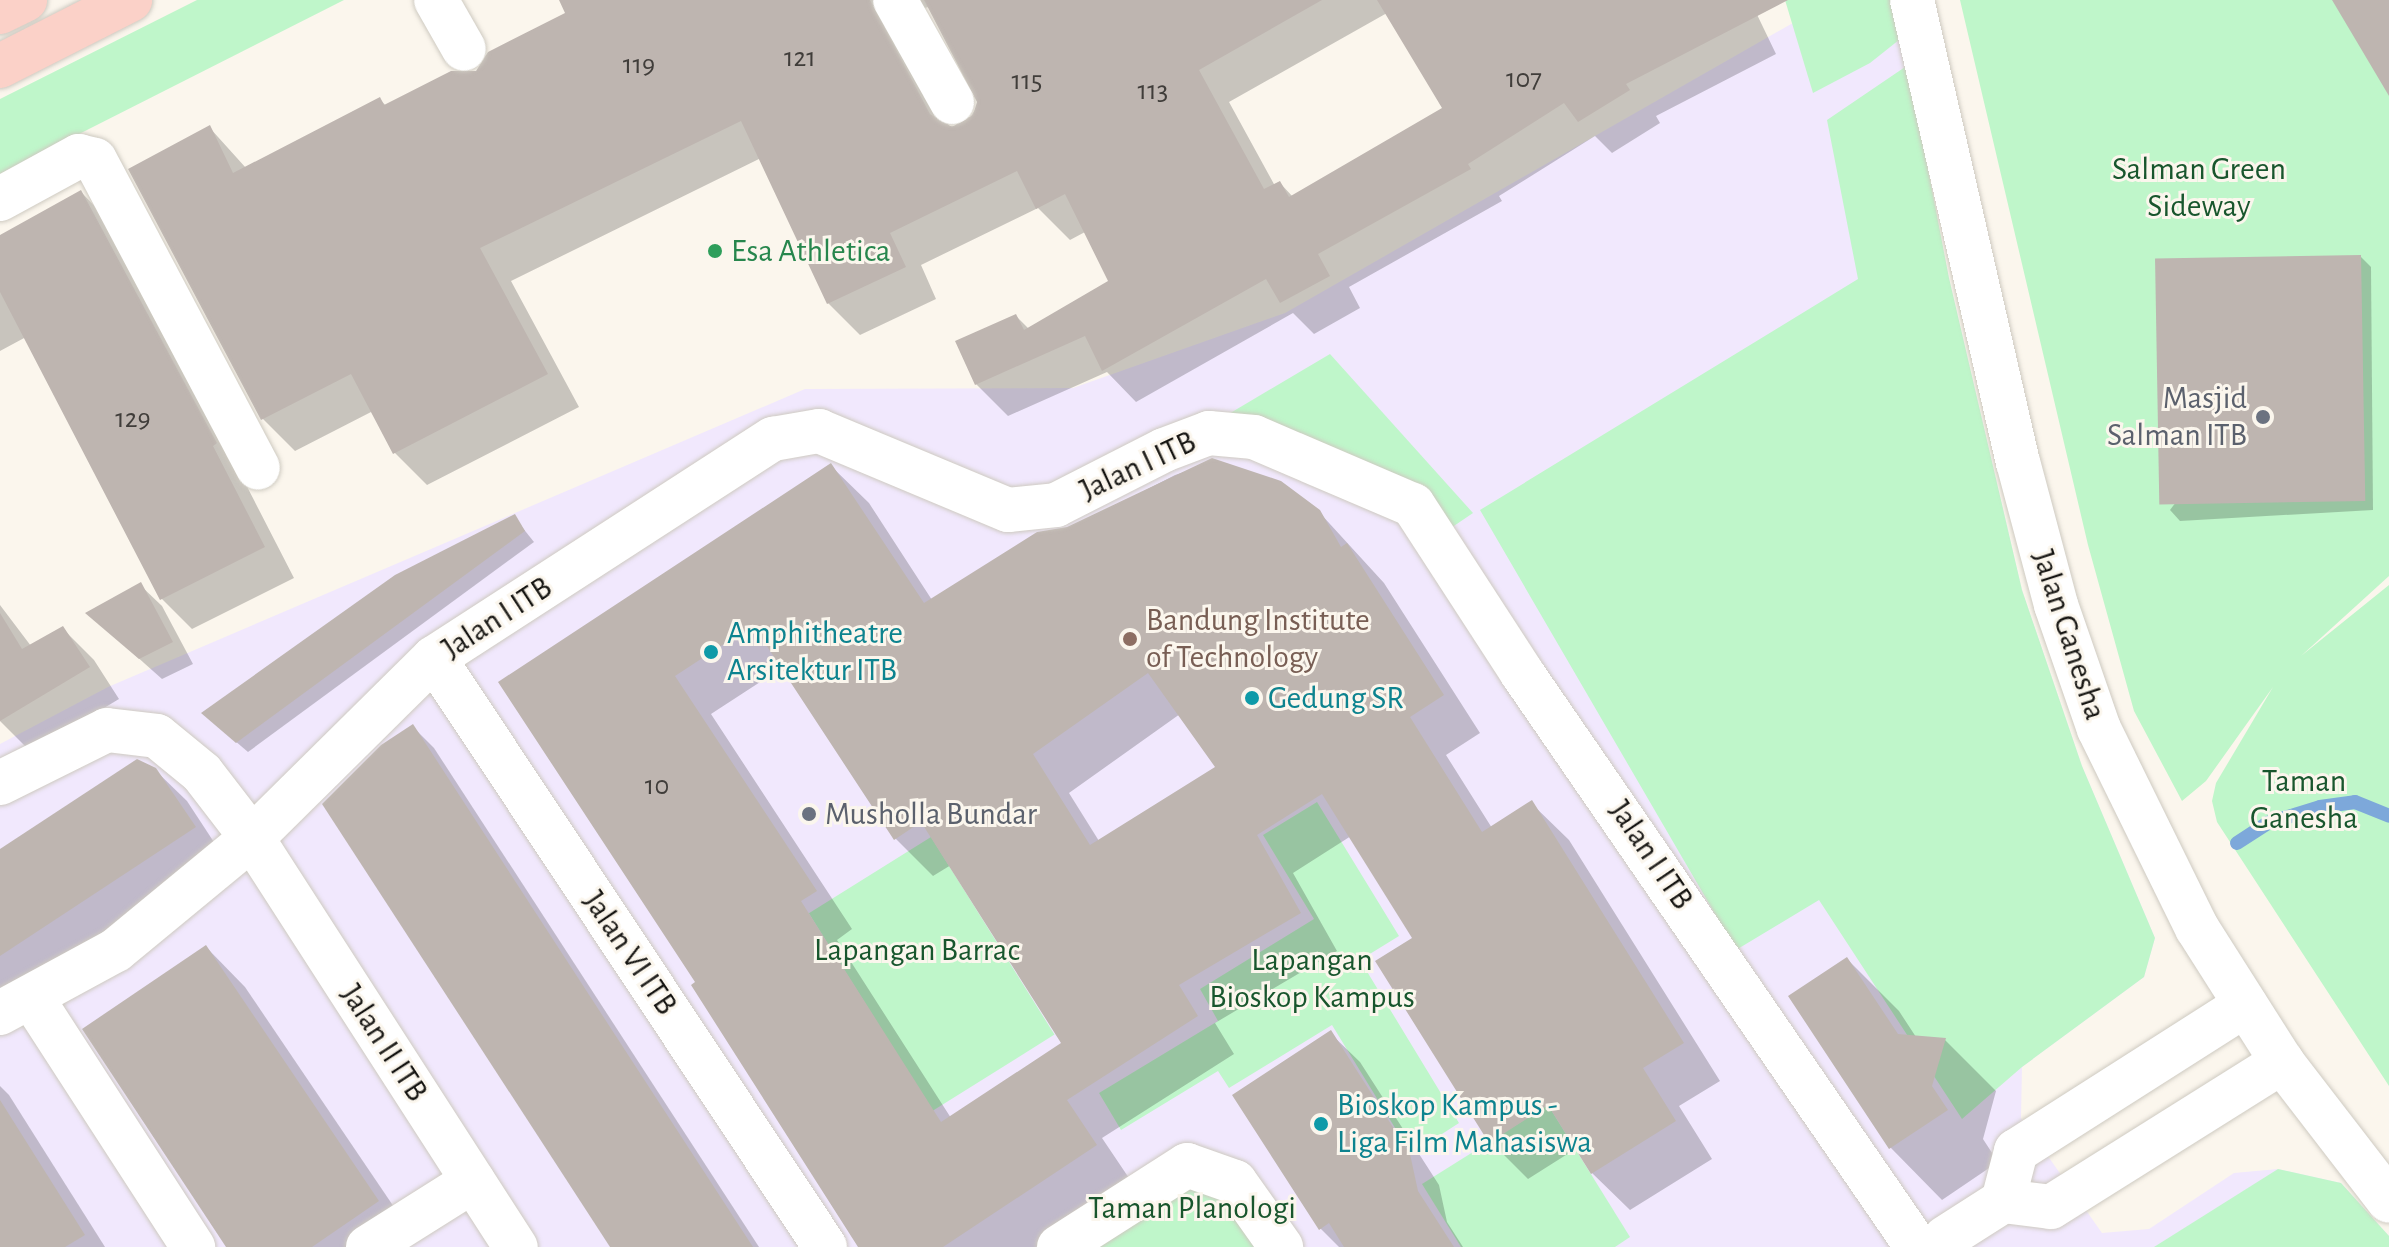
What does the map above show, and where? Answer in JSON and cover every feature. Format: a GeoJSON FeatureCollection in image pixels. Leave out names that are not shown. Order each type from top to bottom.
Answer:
{"type":"FeatureCollection","features":[{"type":"Feature","properties":{"kind":"main road"},"geometry":{"type":"LineString","coordinates":[[0,12],[25,0]]}},
{"type":"Feature","properties":{"kind":"main road"},"geometry":{"type":"LineString","coordinates":[[0,66],[130,0]]}},
{"type":"Feature","properties":{"kind":"street"},"geometry":{"type":"LineString","coordinates":[[436,0],[464,49]]}},
{"type":"Feature","properties":{"kind":"street"},"geometry":{"type":"LineString","coordinates":[[895,0],[952,102]]}},
{"type":"Feature","properties":{"kind":"street","name":"Jalan Ganesha"},"geometry":{"type":"LineString","coordinates":[[1912,0],[2056,605],[2099,729],[2197,928],[2282,1062],[2389,1201]]}},
{"type":"Feature","properties":{"kind":"street"},"geometry":{"type":"LineString","coordinates":[[0,199],[79,156],[95,160],[258,468]]}},
{"type":"Feature","properties":{"kind":"street","name":"Jalan I ITB"},"geometry":{"type":"LineString","coordinates":[[16,1006],[116,950],[252,838],[434,658],[773,439],[819,431],[1008,510],[1056,505],[1164,450],[1209,433],[1254,437],[1281,445],[1413,505],[1522,673],[1931,1242]]}},
{"type":"Feature","properties":{"kind":"street","name":"Jalan VI ITB"},"geometry":{"type":"LineString","coordinates":[[434,658],[825,1247]]}},
{"type":"Feature","properties":{"kind":"street","name":"Jalan II ITB"},"geometry":{"type":"LineString","coordinates":[[0,783],[107,730],[157,736],[202,773],[252,838],[516,1247]]}},
{"type":"Feature","properties":{"kind":"street"},"geometry":{"type":"LineString","coordinates":[[2003,1201],[2016,1151],[2245,1005]]}},
{"type":"Feature","properties":{"kind":"street"},"geometry":{"type":"LineString","coordinates":[[16,1006],[193,1247]]}},
{"type":"Feature","properties":{"kind":"street"},"geometry":{"type":"LineString","coordinates":[[1931,1242],[2003,1201],[2051,1207],[2282,1062]]}},
{"type":"Feature","properties":{"kind":"street"},"geometry":{"type":"LineString","coordinates":[[2326,1123],[2389,1159]]}},
{"type":"Feature","properties":{"kind":"street"},"geometry":{"type":"LineString","coordinates":[[1059,1247],[1187,1165],[1235,1182],[1281,1247]]}},
{"type":"Feature","properties":{"kind":"street"},"geometry":{"type":"LineString","coordinates":[[368,1247],[473,1181]]}},
{"type":"Feature","properties":{"kind":"shaded area","name":"Bandung Institute of Technology"},"geometry":{"type":"Polygon","coordinates":[[[1833,0],[1893,0],[1949,278],[2022,590],[2082,766],[2155,938],[2144,977],[2022,1067],[2021,1118],[2102,1233],[2149,1229],[2234,1173],[2278,1169],[2341,1183],[2389,1236],[2389,1247],[0,1247],[0,744],[108,687],[805,389],[1073,388],[1285,313],[1833,0]]]}},
{"type":"Feature","properties":{"kind":"green space"},"geometry":{"type":"Polygon","coordinates":[[[197,0],[344,0],[0,174],[0,99],[197,0]]]}},
{"type":"Feature","properties":{"kind":"green space"},"geometry":{"type":"Polygon","coordinates":[[[1785,0],[1893,0],[1904,36],[1870,63],[1813,93],[1785,0]]]}},
{"type":"Feature","properties":{"kind":"green space","name":"Salman Green Sideway"},"geometry":{"type":"Polygon","coordinates":[[[1960,0],[2389,0],[2389,576],[2301,656],[2389,585],[2389,1086],[2217,822],[2212,801],[2216,783],[2273,687],[2206,781],[2182,801],[2134,711],[2088,545],[1960,0]]]}},
{"type":"Feature","properties":{"kind":"green space"},"geometry":{"type":"Polygon","coordinates":[[[1908,65],[1949,278],[2022,590],[2082,766],[2155,938],[2144,977],[2022,1067],[1962,1119],[1819,900],[1736,950],[1480,510],[1858,279],[1827,120],[1908,65]]]}},
{"type":"Feature","properties":{"kind":"green space"},"geometry":{"type":"Polygon","coordinates":[[[1330,354],[1473,513],[1445,532],[1227,415],[1330,354]]]}},
{"type":"Feature","properties":{"kind":"green space","name":"Lapangan Bioskop Kampus"},"geometry":{"type":"Polygon","coordinates":[[[1317,802],[1399,936],[1360,960],[1459,1123],[1411,1154],[1332,1025],[1229,1088],[1218,1071],[1121,1130],[1099,1093],[1218,1021],[1200,989],[1314,919],[1263,835],[1317,802]]]}},
{"type":"Feature","properties":{"kind":"green space","name":"Lapangan Barrac"},"geometry":{"type":"Polygon","coordinates":[[[931,837],[1054,1035],[932,1111],[809,913],[931,837]]]}},
{"type":"Feature","properties":{"kind":"green space"},"geometry":{"type":"Polygon","coordinates":[[[1548,1105],[1630,1237],[1615,1247],[1461,1247],[1422,1184],[1548,1105]]]}},
{"type":"Feature","properties":{"kind":"green space","name":"Taman Planologi"},"geometry":{"type":"Polygon","coordinates":[[[1187,1165],[1281,1247],[1078,1247],[1187,1165]]]}},
{"type":"Feature","properties":{"kind":"green space"},"geometry":{"type":"Polygon","coordinates":[[[2278,1169],[2341,1183],[2389,1236],[2389,1247],[2154,1247],[2278,1169]]]}},
{"type":"Feature","properties":{"kind":"building"},"geometry":{"type":"Polygon","coordinates":[[[559,0],[870,0],[930,114],[952,127],[973,115],[977,102],[924,0],[1322,0],[1199,70],[1264,189],[1280,181],[1289,197],[1442,108],[1377,0],[1788,0],[1626,84],[1630,90],[1578,122],[1564,103],[1468,164],[1471,169],[1318,254],[1330,276],[1280,303],[1266,279],[1102,371],[1085,336],[975,385],[955,341],[1016,314],[1024,330],[1108,281],[1065,194],[1036,209],[1017,171],[890,233],[906,267],[827,304],[741,121],[480,248],[548,374],[393,454],[351,374],[261,420],[128,169],[210,125],[233,173],[380,97],[384,105],[451,71],[476,71],[488,52],[565,13],[559,0]]]}},
{"type":"Feature","properties":{"kind":"building"},"geometry":{"type":"Polygon","coordinates":[[[2332,0],[2389,0],[2389,96],[2332,0]]]}},
{"type":"Feature","properties":{"kind":"building"},"geometry":{"type":"Polygon","coordinates":[[[81,190],[217,443],[213,446],[265,547],[160,600],[0,292],[0,235],[81,190]]]}},
{"type":"Feature","properties":{"kind":"building","name":"Masjid Salman ITB"},"geometry":{"type":"Polygon","coordinates":[[[2361,255],[2365,501],[2159,505],[2155,259],[2361,255]]]}},
{"type":"Feature","properties":{"kind":"building"},"geometry":{"type":"Polygon","coordinates":[[[1212,458],[1281,481],[1320,510],[1341,547],[1347,543],[1444,695],[1410,717],[1482,832],[1532,800],[1684,1043],[1643,1068],[1676,1121],[1591,1174],[1548,1105],[1489,1143],[1375,961],[1412,938],[1322,794],[1257,835],[1301,913],[1179,985],[1198,1016],[1067,1100],[1097,1145],[943,1247],[858,1247],[691,985],[695,982],[498,682],[831,463],[924,603],[1037,532],[1067,527],[1212,458]],[[753,625],[675,676],[817,891],[801,901],[941,1122],[1061,1043],[921,822],[894,840],[753,625]],[[1148,673],[1033,754],[1090,845],[1215,767],[1148,673]]]}},
{"type":"Feature","properties":{"kind":"building"},"geometry":{"type":"Polygon","coordinates":[[[515,514],[525,531],[236,743],[201,713],[395,575],[515,514]]]}},
{"type":"Feature","properties":{"kind":"building"},"geometry":{"type":"Polygon","coordinates":[[[141,582],[173,642],[139,659],[85,613],[141,582]]]}},
{"type":"Feature","properties":{"kind":"building"},"geometry":{"type":"Polygon","coordinates":[[[0,613],[22,649],[63,626],[90,667],[0,721],[0,613]]]}},
{"type":"Feature","properties":{"kind":"building"},"geometry":{"type":"Polygon","coordinates":[[[413,724],[753,1247],[610,1247],[322,804],[381,745],[413,724]]]}},
{"type":"Feature","properties":{"kind":"building"},"geometry":{"type":"Polygon","coordinates":[[[137,759],[156,768],[196,827],[0,956],[0,849],[137,759]]]}},
{"type":"Feature","properties":{"kind":"building"},"geometry":{"type":"Polygon","coordinates":[[[206,945],[379,1201],[312,1247],[226,1247],[82,1029],[206,945]]]}},
{"type":"Feature","properties":{"kind":"building"},"geometry":{"type":"Polygon","coordinates":[[[1847,957],[1898,1034],[1946,1038],[1932,1086],[1948,1110],[1889,1149],[1788,996],[1847,957]]]}},
{"type":"Feature","properties":{"kind":"building","name":"Bioskop Kampus - Liga Film Mahasiswa"},"geometry":{"type":"Polygon","coordinates":[[[1331,1030],[1410,1154],[1418,1191],[1454,1247],[1344,1247],[1329,1223],[1319,1230],[1232,1095],[1331,1030]]]}},
{"type":"Feature","properties":{"kind":"building"},"geometry":{"type":"Polygon","coordinates":[[[0,1100],[85,1235],[65,1247],[0,1247],[0,1100]]]}},
{"type":"Feature","properties":{"kind":"waterway"},"geometry":{"type":"LineString","coordinates":[[2237,843],[2268,823],[2320,807],[2355,802],[2389,816]]}},
{"type":"Feature","properties":{"kind":"place","name":"Esa Athletica"},"geometry":{"type":"Point","coordinates":[715,251]}},
{"type":"Feature","properties":{"kind":"place","name":"Masjid Salman ITB"},"geometry":{"type":"Point","coordinates":[2263,417]}},
{"type":"Feature","properties":{"kind":"place","name":"Bandung Institute of Technology"},"geometry":{"type":"Point","coordinates":[1130,639]}},
{"type":"Feature","properties":{"kind":"place","name":"Amphitheatre Arsitektur ITB"},"geometry":{"type":"Point","coordinates":[711,652]}},
{"type":"Feature","properties":{"kind":"place","name":"Gedung SR"},"geometry":{"type":"Point","coordinates":[1252,698]}},
{"type":"Feature","properties":{"kind":"place","name":"Musholla Bundar"},"geometry":{"type":"Point","coordinates":[809,814]}},
{"type":"Feature","properties":{"kind":"place","name":"Bioskop Kampus - Liga Film Mahasiswa"},"geometry":{"type":"Point","coordinates":[1321,1124]}},
{"type":"Feature","properties":{"kind":"park label","name":"Taman Ganesha"},"geometry":{"type":"Point","coordinates":[2304,800]}}]}
